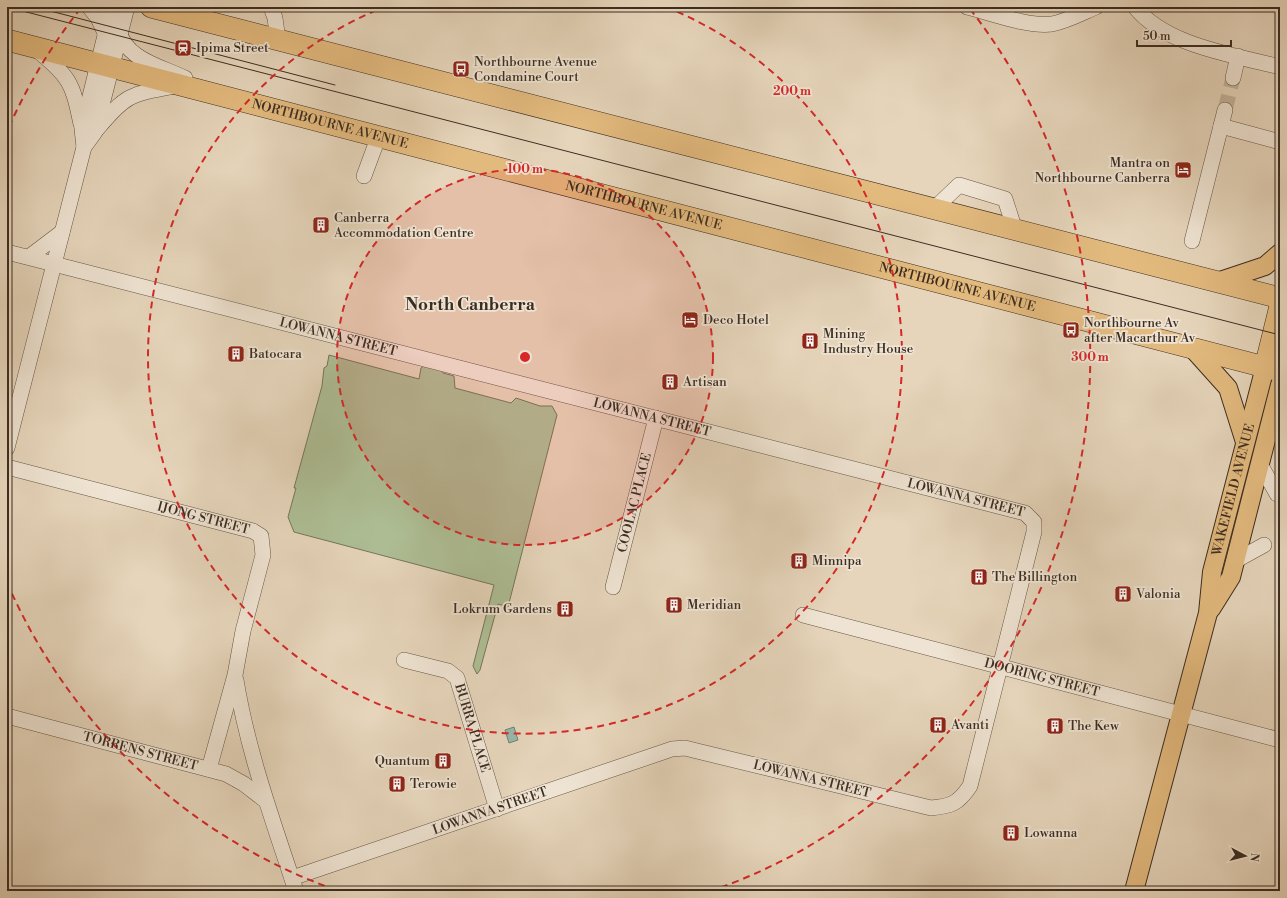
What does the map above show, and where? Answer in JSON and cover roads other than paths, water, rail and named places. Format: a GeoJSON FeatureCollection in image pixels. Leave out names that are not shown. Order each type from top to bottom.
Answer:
{"type":"FeatureCollection","features":[{"type":"Feature","properties":{"kind":"highway"},"geometry":{"type":"LineString","coordinates":[[151,7],[1217,282],[1280,307],[1272,369]]}},
{"type":"Feature","properties":{"kind":"highway","name":"NORTHBOURNE AVENUE"},"geometry":{"type":"LineString","coordinates":[[7,40],[108,62],[183,85],[378,138],[1272,369]]}},
{"type":"Feature","properties":{"kind":"main road"},"geometry":{"type":"LineString","coordinates":[[1217,282],[1265,266],[1280,253]]}},
{"type":"Feature","properties":{"kind":"main road"},"geometry":{"type":"LineString","coordinates":[[1194,349],[1228,388],[1245,442]]}},
{"type":"Feature","properties":{"kind":"main road","name":"WAKEFIELD AVENUE"},"geometry":{"type":"LineString","coordinates":[[1134,891],[1208,613],[1212,572],[1245,442],[1272,369]]}},
{"type":"Feature","properties":{"kind":"main road","name":"WAKEFIELD AVENUE"},"geometry":{"type":"LineString","coordinates":[[1208,613],[1231,577],[1260,464],[1276,411],[1280,385]]}},
{"type":"Feature","properties":{"kind":"main road","name":"WAKEFIELD AVENUE"},"geometry":{"type":"LineString","coordinates":[[1139,891],[1146,846]]}},
{"type":"Feature","properties":{"kind":"street"},"geometry":{"type":"LineString","coordinates":[[89,7],[113,34],[151,65],[182,76],[218,94]]}},
{"type":"Feature","properties":{"kind":"street"},"geometry":{"type":"LineString","coordinates":[[7,448],[84,147],[108,62],[113,34],[112,7]]}},
{"type":"Feature","properties":{"kind":"street"},"geometry":{"type":"LineString","coordinates":[[113,34],[127,7]]}},
{"type":"Feature","properties":{"kind":"street"},"geometry":{"type":"LineString","coordinates":[[271,7],[275,18],[278,40]]}},
{"type":"Feature","properties":{"kind":"street"},"geometry":{"type":"LineString","coordinates":[[967,7],[1024,22],[1051,24],[1065,20],[1096,7]]}},
{"type":"Feature","properties":{"kind":"street"},"geometry":{"type":"LineString","coordinates":[[1135,7],[1145,18],[1166,33],[1192,44],[1280,67]]}},
{"type":"Feature","properties":{"kind":"street"},"geometry":{"type":"LineString","coordinates":[[34,47],[63,72],[70,82],[89,130]]}},
{"type":"Feature","properties":{"kind":"street"},"geometry":{"type":"LineString","coordinates":[[1233,78],[1238,56]]}},
{"type":"Feature","properties":{"kind":"street"},"geometry":{"type":"LineString","coordinates":[[89,130],[118,105],[134,94],[183,85]]}},
{"type":"Feature","properties":{"kind":"street"},"geometry":{"type":"LineString","coordinates":[[1192,241],[1225,110]]}},
{"type":"Feature","properties":{"kind":"street"},"geometry":{"type":"LineString","coordinates":[[1221,126],[1280,142]]}},
{"type":"Feature","properties":{"kind":"street"},"geometry":{"type":"LineString","coordinates":[[364,176],[378,138]]}},
{"type":"Feature","properties":{"kind":"street"},"geometry":{"type":"LineString","coordinates":[[934,209],[959,185],[1004,199],[1015,230]]}},
{"type":"Feature","properties":{"kind":"street"},"geometry":{"type":"LineString","coordinates":[[29,257],[62,232]]}},
{"type":"Feature","properties":{"kind":"street","name":"LOWANNA STREET"},"geometry":{"type":"LineString","coordinates":[[7,252],[1018,511],[1030,517],[1034,522],[1034,532],[970,786],[961,799],[948,806],[931,808],[685,748],[672,749],[497,808],[294,885]]}},
{"type":"Feature","properties":{"kind":"street","name":"COOLAC PLACE"},"geometry":{"type":"LineString","coordinates":[[613,587],[656,418]]}},
{"type":"Feature","properties":{"kind":"street"},"geometry":{"type":"LineString","coordinates":[[1260,464],[1277,494]]}},
{"type":"Feature","properties":{"kind":"street","name":"IJONG STREET"},"geometry":{"type":"LineString","coordinates":[[7,467],[253,530],[261,536],[263,555],[243,631],[235,675],[208,769]]}},
{"type":"Feature","properties":{"kind":"street"},"geometry":{"type":"LineString","coordinates":[[1235,561],[1264,545]]}},
{"type":"Feature","properties":{"kind":"street","name":"DOORING STREET"},"geometry":{"type":"LineString","coordinates":[[803,615],[1280,740]]}},
{"type":"Feature","properties":{"kind":"street","name":"BURRA PLACE"},"geometry":{"type":"LineString","coordinates":[[404,660],[448,671],[457,678],[497,808]]}},
{"type":"Feature","properties":{"kind":"street","name":"IJONG STREET"},"geometry":{"type":"LineString","coordinates":[[235,675],[244,726],[254,767],[294,885]]}},
{"type":"Feature","properties":{"kind":"street","name":"TORRENS STREET"},"geometry":{"type":"LineString","coordinates":[[7,716],[208,769],[232,777],[266,801]]}},
{"type":"Feature","properties":{"kind":"tunnel"},"geometry":{"type":"LineString","coordinates":[[1225,110],[1233,78]]}},
{"type":"Feature","properties":{"kind":"tram line"},"geometry":{"type":"LineString","coordinates":[[7,7],[1280,335]]}},
{"type":"Feature","properties":{"kind":"tram line"},"geometry":{"type":"LineString","coordinates":[[35,7],[335,85]]}},
{"type":"Feature","properties":{"kind":"place","name":"Ipima Street"},"geometry":{"type":"Point","coordinates":[183,48]}},
{"type":"Feature","properties":{"kind":"place","name":"Northbourne Avenue Condamine Court"},"geometry":{"type":"Point","coordinates":[461,69]}},
{"type":"Feature","properties":{"kind":"place","name":"Mantra on Northbourne Canberra"},"geometry":{"type":"Point","coordinates":[1183,170]}},
{"type":"Feature","properties":{"kind":"place","name":"Canberra Accommodation Centre"},"geometry":{"type":"Point","coordinates":[321,225]}},
{"type":"Feature","properties":{"kind":"place","name":"Deco Hotel"},"geometry":{"type":"Point","coordinates":[690,320]}},
{"type":"Feature","properties":{"kind":"place","name":"Northbourne Av after Macarthur Av"},"geometry":{"type":"Point","coordinates":[1071,330]}},
{"type":"Feature","properties":{"kind":"place","name":"Mining Industry House"},"geometry":{"type":"Point","coordinates":[810,341]}},
{"type":"Feature","properties":{"kind":"place","name":"Batocara"},"geometry":{"type":"Point","coordinates":[236,354]}},
{"type":"Feature","properties":{"kind":"place","name":"Artisan"},"geometry":{"type":"Point","coordinates":[670,382]}},
{"type":"Feature","properties":{"kind":"place","name":"Minnipa"},"geometry":{"type":"Point","coordinates":[799,561]}},
{"type":"Feature","properties":{"kind":"place","name":"The Billington"},"geometry":{"type":"Point","coordinates":[979,577]}},
{"type":"Feature","properties":{"kind":"place","name":"Valonia"},"geometry":{"type":"Point","coordinates":[1123,594]}},
{"type":"Feature","properties":{"kind":"place","name":"Meridian"},"geometry":{"type":"Point","coordinates":[674,605]}},
{"type":"Feature","properties":{"kind":"place","name":"Lokrum Gardens"},"geometry":{"type":"Point","coordinates":[565,609]}},
{"type":"Feature","properties":{"kind":"place","name":"Avanti"},"geometry":{"type":"Point","coordinates":[938,725]}},
{"type":"Feature","properties":{"kind":"place","name":"The Kew"},"geometry":{"type":"Point","coordinates":[1055,726]}},
{"type":"Feature","properties":{"kind":"place","name":"Quantum"},"geometry":{"type":"Point","coordinates":[443,761]}},
{"type":"Feature","properties":{"kind":"place","name":"Terowie"},"geometry":{"type":"Point","coordinates":[397,784]}},
{"type":"Feature","properties":{"kind":"place","name":"Lowanna"},"geometry":{"type":"Point","coordinates":[1011,833]}},
{"type":"Feature","properties":{"kind":"district","name":"North Canberra"},"geometry":{"type":"Point","coordinates":[470,305]}}]}
